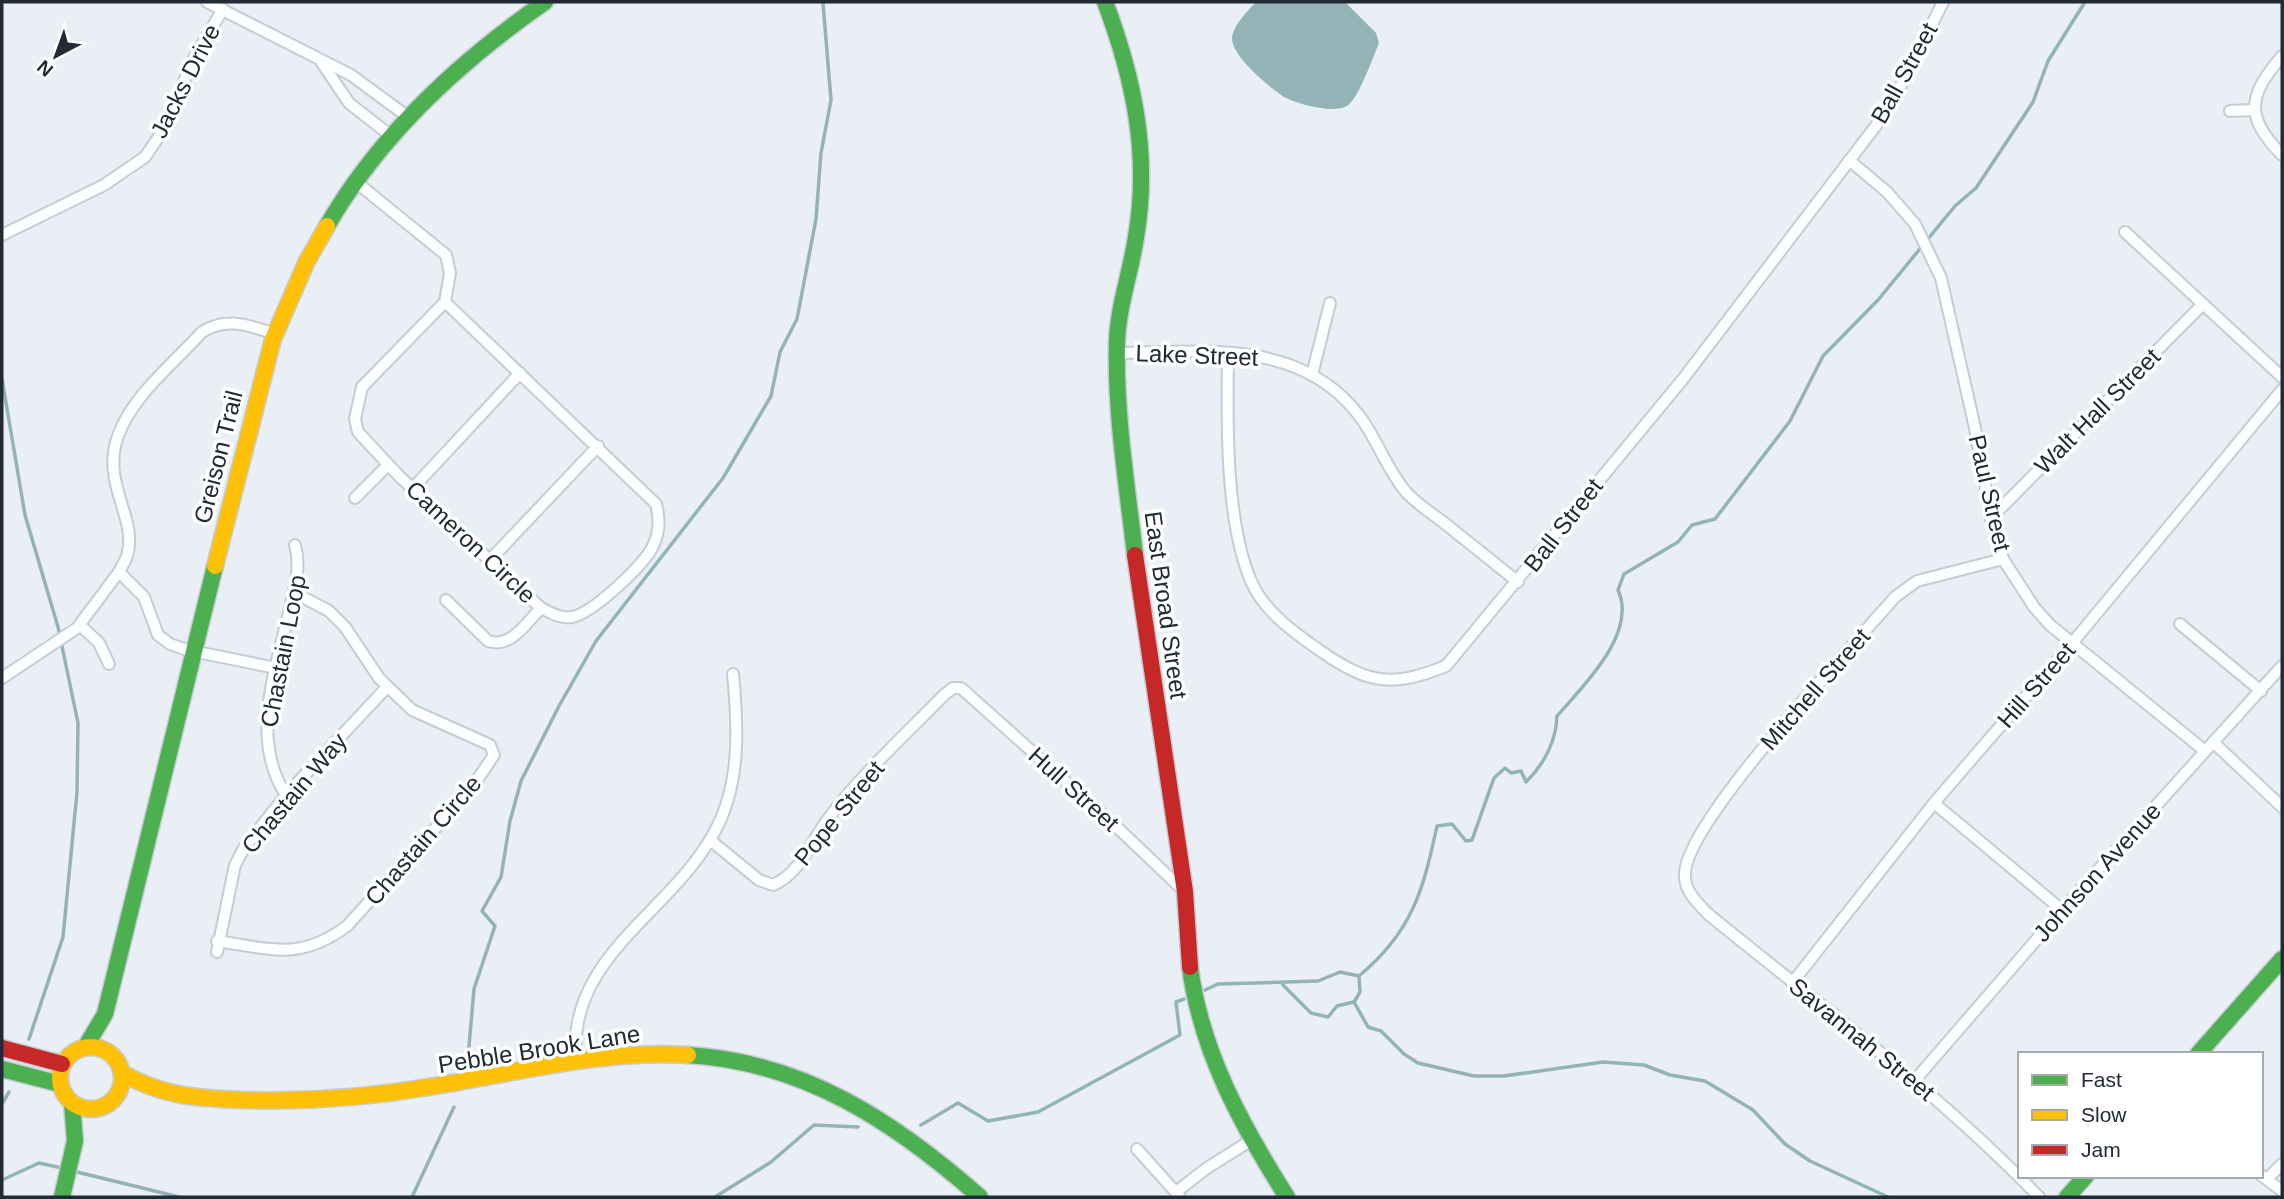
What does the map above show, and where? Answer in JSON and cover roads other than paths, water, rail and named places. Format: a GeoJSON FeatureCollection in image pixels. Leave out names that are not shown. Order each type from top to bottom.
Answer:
{"type":"FeatureCollection","features":[{"type":"Feature","properties":{"kind":"street"},"geometry":{"type":"LineString","coordinates":[[207,2],[285,39],[322,63],[351,75],[408,117]]}},
{"type":"Feature","properties":{"kind":"street","name":"Greison Trail"},"geometry":{"type":"LineString","coordinates":[[86,1046],[105,1014],[258,390],[276,334],[308,260],[356,182],[408,117],[459,65],[507,27],[545,2]]}},
{"type":"Feature","properties":{"kind":"street","name":"East Broad Street"},"geometry":{"type":"LineString","coordinates":[[1105,2],[1131,76],[1140,120],[1143,171],[1141,211],[1117,331],[1117,353],[1126,470],[1185,892],[1185,945],[1194,997],[1226,1092],[1251,1141],[1287,1197]]}},
{"type":"Feature","properties":{"kind":"street","name":"Ball Street"},"geometry":{"type":"LineString","coordinates":[[1228,354],[1227,445],[1240,546],[1252,583],[1276,617],[1338,663],[1377,681],[1416,678],[1446,666],[1683,379],[1881,119],[1908,73],[1943,2]]}},
{"type":"Feature","properties":{"kind":"street","name":"Jacks Drive"},"geometry":{"type":"LineString","coordinates":[[2,235],[104,185],[145,156],[164,129],[193,60],[223,9]]}},
{"type":"Feature","properties":{"kind":"street"},"geometry":{"type":"LineString","coordinates":[[2282,56],[2259,88],[2253,110],[2258,126],[2282,155]]}},
{"type":"Feature","properties":{"kind":"street"},"geometry":{"type":"LineString","coordinates":[[322,63],[349,103],[391,136]]}},
{"type":"Feature","properties":{"kind":"street"},"geometry":{"type":"LineString","coordinates":[[2230,111],[2253,110]]}},
{"type":"Feature","properties":{"kind":"street","name":"Paul Street"},"geometry":{"type":"LineString","coordinates":[[1849,160],[1887,192],[1915,224],[1941,278],[1991,517],[2003,559],[2034,607],[2050,625],[2205,751]]}},
{"type":"Feature","properties":{"kind":"street"},"geometry":{"type":"LineString","coordinates":[[356,182],[446,255],[450,273],[445,302]]}},
{"type":"Feature","properties":{"kind":"street"},"geometry":{"type":"LineString","coordinates":[[2126,232],[2282,377]]}},
{"type":"Feature","properties":{"kind":"street","name":"Cameron Circle"},"geometry":{"type":"LineString","coordinates":[[445,302],[520,373],[656,504],[659,532],[652,549],[602,602],[586,613],[569,618],[541,608],[388,464],[358,432],[355,419],[362,387],[445,302]]}},
{"type":"Feature","properties":{"kind":"street"},"geometry":{"type":"LineString","coordinates":[[1312,375],[1330,303]]}},
{"type":"Feature","properties":{"kind":"street","name":"Walt Hall Street"},"geometry":{"type":"LineString","coordinates":[[1991,517],[2203,304]]}},
{"type":"Feature","properties":{"kind":"street"},"geometry":{"type":"LineString","coordinates":[[2,678],[80,625],[128,554],[129,536],[115,491],[113,466],[117,438],[126,418],[202,332],[213,325],[229,321],[276,334]]}},
{"type":"Feature","properties":{"kind":"street","name":"Lake Street"},"geometry":{"type":"LineString","coordinates":[[1117,353],[1258,354],[1312,375],[1352,407],[1375,441],[1391,473],[1409,495],[1518,582]]}},
{"type":"Feature","properties":{"kind":"street"},"geometry":{"type":"LineString","coordinates":[[413,488],[520,373]]}},
{"type":"Feature","properties":{"kind":"street","name":"Hill Street"},"geometry":{"type":"LineString","coordinates":[[1793,983],[1934,803],[2073,642],[2282,390]]}},
{"type":"Feature","properties":{"kind":"street"},"geometry":{"type":"LineString","coordinates":[[490,560],[598,446]]}},
{"type":"Feature","properties":{"kind":"street"},"geometry":{"type":"LineString","coordinates":[[355,498],[388,464]]}},
{"type":"Feature","properties":{"kind":"street","name":"Chastain Loop"},"geometry":{"type":"LineString","coordinates":[[286,796],[275,779],[265,741],[276,668],[300,564],[295,545]]}},
{"type":"Feature","properties":{"kind":"street","name":"Mitchell Street"},"geometry":{"type":"LineString","coordinates":[[1686,884],[1687,858],[1695,841],[1738,778],[1895,597],[1917,581],[2003,559]]}},
{"type":"Feature","properties":{"kind":"street"},"geometry":{"type":"LineString","coordinates":[[118,572],[144,597],[158,635],[180,648],[276,668]]}},
{"type":"Feature","properties":{"kind":"street","name":"Chastain Circle"},"geometry":{"type":"LineString","coordinates":[[217,947],[287,950],[311,948],[327,941],[347,926],[485,770],[494,755],[489,745],[412,710],[387,687],[345,627],[329,611],[293,592]]}},
{"type":"Feature","properties":{"kind":"street"},"geometry":{"type":"LineString","coordinates":[[446,600],[488,641],[496,644],[510,639],[541,608]]}},
{"type":"Feature","properties":{"kind":"street"},"geometry":{"type":"LineString","coordinates":[[2180,624],[2261,691]]}},
{"type":"Feature","properties":{"kind":"street"},"geometry":{"type":"LineString","coordinates":[[80,625],[99,643],[109,664]]}},
{"type":"Feature","properties":{"kind":"street","name":"Johnson Avenue"},"geometry":{"type":"LineString","coordinates":[[1915,1080],[2062,910],[2282,666]]}},
{"type":"Feature","properties":{"kind":"street"},"geometry":{"type":"LineString","coordinates":[[576,1062],[573,1035],[586,991],[608,959],[710,840],[727,800],[735,759],[737,723],[733,674]]}},
{"type":"Feature","properties":{"kind":"street","name":"Chastain Way"},"geometry":{"type":"LineString","coordinates":[[217,947],[235,865],[286,796],[387,687]]}},
{"type":"Feature","properties":{"kind":"street","name":"Pope Street"},"geometry":{"type":"LineString","coordinates":[[710,840],[759,880],[773,885],[779,882],[794,869],[828,819],[862,781],[944,695],[953,688],[961,688]]}},
{"type":"Feature","properties":{"kind":"street","name":"Hull Street"},"geometry":{"type":"LineString","coordinates":[[961,688],[1122,831],[1185,892]]}},
{"type":"Feature","properties":{"kind":"street"},"geometry":{"type":"LineString","coordinates":[[2213,742],[2282,807]]}},
{"type":"Feature","properties":{"kind":"street"},"geometry":{"type":"LineString","coordinates":[[1934,803],[2062,910]]}},
{"type":"Feature","properties":{"kind":"street","name":"Savannah Street"},"geometry":{"type":"LineString","coordinates":[[1686,884],[1687,889],[1708,914],[1915,1080],[2018,1177]]}},
{"type":"Feature","properties":{"kind":"street"},"geometry":{"type":"LineString","coordinates":[[2200,1052],[2282,959]]}},
{"type":"Feature","properties":{"kind":"street","name":"Greison Trail"},"geometry":{"type":"LineString","coordinates":[[105,1014],[109,1052]]}},
{"type":"Feature","properties":{"kind":"street"},"geometry":{"type":"LineString","coordinates":[[64,1190],[75,1141],[72,1103],[60,1084],[62,1064],[68,1056],[86,1046],[109,1052],[122,1073],[122,1082],[115,1098],[95,1109],[75,1141]]}},
{"type":"Feature","properties":{"kind":"street"},"geometry":{"type":"LineString","coordinates":[[2,1048],[62,1064]]}},
{"type":"Feature","properties":{"kind":"street","name":"Pebble Brook Lane"},"geometry":{"type":"LineString","coordinates":[[115,1098],[150,1089],[236,1100],[330,1100],[423,1091],[576,1062],[652,1053],[687,1054],[739,1060],[791,1075],[870,1109],[919,1143],[980,1197]]}},
{"type":"Feature","properties":{"kind":"street"},"geometry":{"type":"LineString","coordinates":[[2,1069],[60,1084]]}},
{"type":"Feature","properties":{"kind":"street","name":"Pebble Brook Lane"},"geometry":{"type":"LineString","coordinates":[[122,1073],[150,1089]]}},
{"type":"Feature","properties":{"kind":"street"},"geometry":{"type":"LineString","coordinates":[[72,1103],[95,1109]]}},
{"type":"Feature","properties":{"kind":"street"},"geometry":{"type":"LineString","coordinates":[[1137,1149],[1178,1195],[1207,1168],[1251,1141]]}},
{"type":"Feature","properties":{"kind":"street"},"geometry":{"type":"LineString","coordinates":[[2282,1164],[2264,1177],[2282,1191]]}},
{"type":"Feature","properties":{"kind":"street","name":"Savannah Street"},"geometry":{"type":"LineString","coordinates":[[2019,1178],[2039,1197]]}},
{"type":"Feature","properties":{"kind":"street"},"geometry":{"type":"LineString","coordinates":[[2067,1197],[2084,1178]]}},
{"type":"Feature","properties":{"kind":"water"},"geometry":{"type":"Polygon","coordinates":[[[1256,2],[1345,2],[1376,33],[1379,43],[1352,102],[1341,108],[1324,109],[1290,100],[1244,62],[1233,44],[1233,32],[1256,2]]]}},
{"type":"Feature","properties":{"kind":"waterway"},"geometry":{"type":"LineString","coordinates":[[1205,990],[1218,984],[1318,981],[1340,972],[1359,976],[1377,960],[1392,943],[1413,909],[1437,826],[1452,824],[1466,841],[1472,840],[1494,778],[1505,768],[1511,773],[1521,771],[1526,782],[1538,768],[1548,752],[1557,716],[1593,674],[1614,641],[1621,624],[1622,607],[1618,590],[1624,574],[1678,542],[1692,525],[1715,519],[1790,421],[1823,356],[1878,300],[1955,206],[1976,188],[2033,102],[2048,61],[2085,2]]}},
{"type":"Feature","properties":{"kind":"waterway"},"geometry":{"type":"LineString","coordinates":[[467,1069],[474,989],[495,926],[482,911],[501,877],[510,821],[521,781],[596,641],[723,478],[771,396],[780,352],[797,319],[816,219],[821,153],[831,100],[823,3]]}},
{"type":"Feature","properties":{"kind":"waterway"},"geometry":{"type":"LineString","coordinates":[[2,379],[25,515],[58,627],[78,723],[77,792],[63,937],[29,1039]]}},
{"type":"Feature","properties":{"kind":"waterway"},"geometry":{"type":"LineString","coordinates":[[1354,1002],[1360,992],[1359,976]]}},
{"type":"Feature","properties":{"kind":"waterway"},"geometry":{"type":"LineString","coordinates":[[1283,985],[1311,1013],[1328,1017],[1337,1006],[1354,1002],[1368,1027],[1381,1031],[1404,1054],[1418,1063],[1474,1076],[1504,1076],[1603,1062],[1644,1065],[1670,1075],[1705,1081],[1753,1110],[1785,1144],[1810,1161],[1888,1197]]}},
{"type":"Feature","properties":{"kind":"waterway"},"geometry":{"type":"LineString","coordinates":[[921,1125],[958,1103],[988,1121],[1038,1112],[1180,1035],[1176,1002],[1184,999]]}},
{"type":"Feature","properties":{"kind":"waterway"},"geometry":{"type":"LineString","coordinates":[[2,1104],[9,1092]]}},
{"type":"Feature","properties":{"kind":"waterway"},"geometry":{"type":"LineString","coordinates":[[412,1197],[454,1107]]}},
{"type":"Feature","properties":{"kind":"waterway"},"geometry":{"type":"LineString","coordinates":[[715,1197],[771,1162],[814,1125],[858,1127]]}},
{"type":"Feature","properties":{"kind":"waterway"},"geometry":{"type":"LineString","coordinates":[[2,1180],[39,1163],[62,1168]]}},
{"type":"Feature","properties":{"kind":"waterway"},"geometry":{"type":"LineString","coordinates":[[73,1171],[179,1197]]}}]}
